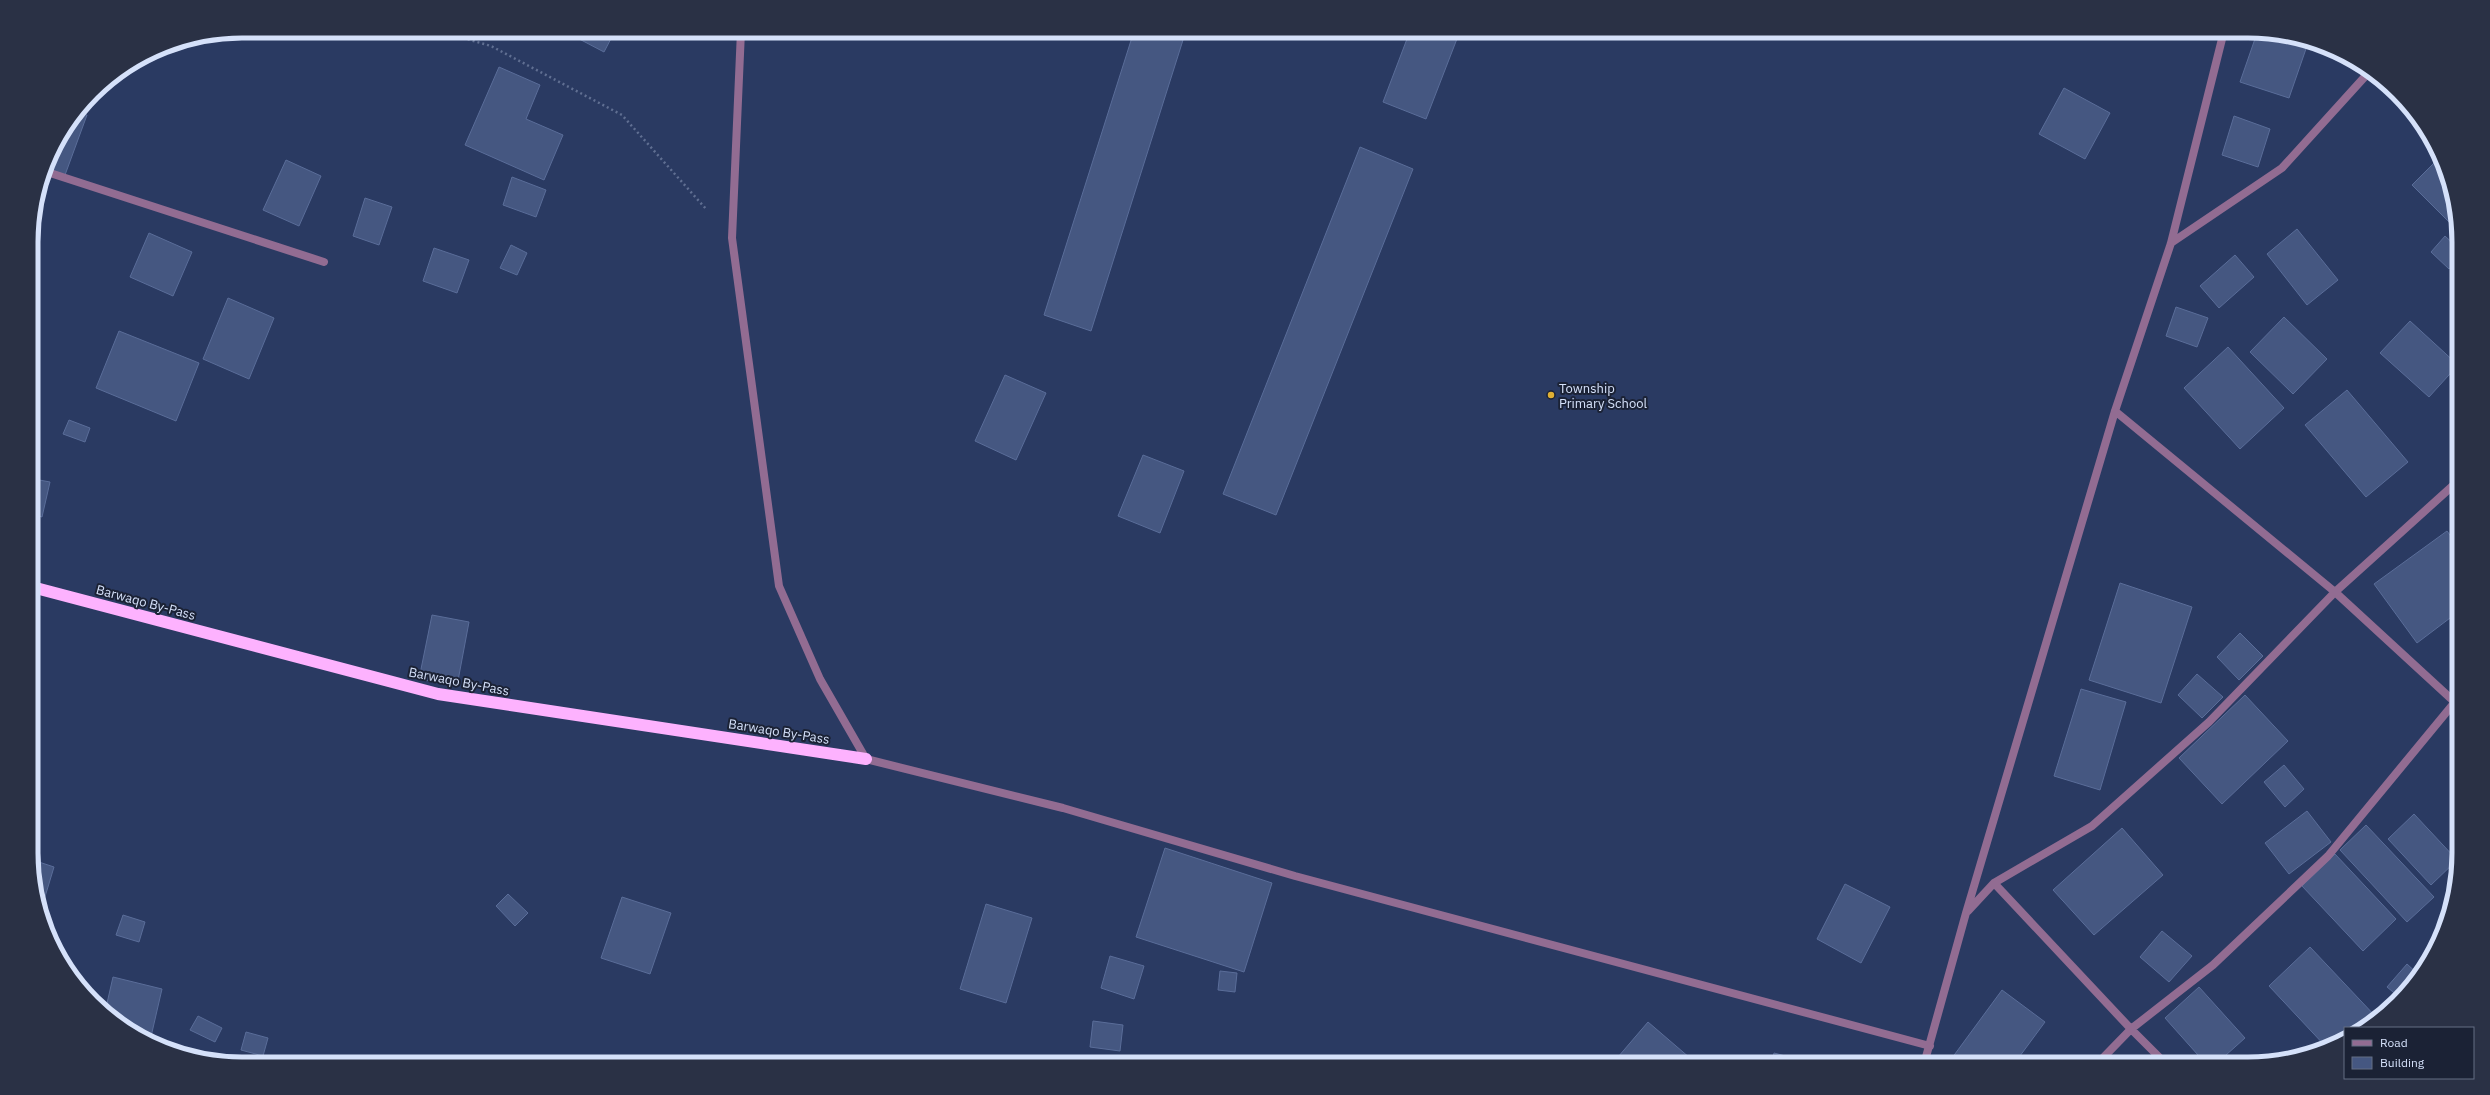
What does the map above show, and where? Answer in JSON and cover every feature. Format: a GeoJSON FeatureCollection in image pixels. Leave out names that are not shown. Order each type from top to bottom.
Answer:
{"type":"FeatureCollection","features":[{"type":"Feature","properties":{"kind":"highway","name":"Barwaqo By-Pass"},"geometry":{"type":"LineString","coordinates":[[38,588],[438,694],[866,758]]}},
{"type":"Feature","properties":{"kind":"street"},"geometry":{"type":"LineString","coordinates":[[741,38],[732,238],[779,586],[820,679],[866,758],[1063,808],[1296,876],[1930,1046]]}},
{"type":"Feature","properties":{"kind":"street"},"geometry":{"type":"LineString","coordinates":[[1926,1057],[1966,913],[2115,411],[2171,243],[2222,38]]}},
{"type":"Feature","properties":{"kind":"street"},"geometry":{"type":"LineString","coordinates":[[2171,243],[2282,168],[2366,76]]}},
{"type":"Feature","properties":{"kind":"street"},"geometry":{"type":"LineString","coordinates":[[50,173],[324,262]]}},
{"type":"Feature","properties":{"kind":"street"},"geometry":{"type":"LineString","coordinates":[[2115,411],[2335,592],[2452,697]]}},
{"type":"Feature","properties":{"kind":"street"},"geometry":{"type":"LineString","coordinates":[[1966,913],[1994,884],[2092,826],[2208,722],[2335,592],[2452,486]]}},
{"type":"Feature","properties":{"kind":"street"},"geometry":{"type":"LineString","coordinates":[[2104,1057],[2131,1029],[2213,965],[2328,856],[2452,708]]}},
{"type":"Feature","properties":{"kind":"street"},"geometry":{"type":"LineString","coordinates":[[1994,884],[2159,1057]]}},
{"type":"Feature","properties":{"kind":"path"},"geometry":{"type":"LineString","coordinates":[[464,38],[491,46],[622,115],[732,238]]}},
{"type":"Feature","properties":{"kind":"building"},"geometry":{"type":"Polygon","coordinates":[[[577,38],[611,38],[604,52],[577,38]]]}},
{"type":"Feature","properties":{"kind":"building"},"geometry":{"type":"Polygon","coordinates":[[[1132,38],[1177,38],[1183,40],[1091,331],[1044,315],[1132,38]]]}},
{"type":"Feature","properties":{"kind":"building"},"geometry":{"type":"Polygon","coordinates":[[[1407,38],[1457,38],[1426,119],[1383,102],[1407,38]]]}},
{"type":"Feature","properties":{"kind":"building"},"geometry":{"type":"Polygon","coordinates":[[[2255,38],[2288,42],[2307,47],[2289,98],[2240,82],[2255,38]]]}},
{"type":"Feature","properties":{"kind":"building"},"geometry":{"type":"Polygon","coordinates":[[[499,67],[540,85],[526,119],[563,135],[544,180],[465,145],[499,67]]]}},
{"type":"Feature","properties":{"kind":"building"},"geometry":{"type":"Polygon","coordinates":[[[2064,88],[2110,113],[2085,159],[2039,134],[2064,88]]]}},
{"type":"Feature","properties":{"kind":"building"},"geometry":{"type":"Polygon","coordinates":[[[83,114],[87,115],[65,175],[52,170],[65,140],[72,129],[83,114]]]}},
{"type":"Feature","properties":{"kind":"building"},"geometry":{"type":"Polygon","coordinates":[[[2234,116],[2270,129],[2258,167],[2222,155],[2234,116]]]}},
{"type":"Feature","properties":{"kind":"building"},"geometry":{"type":"Polygon","coordinates":[[[1360,147],[1413,169],[1276,515],[1223,494],[1360,147]]]}},
{"type":"Feature","properties":{"kind":"building"},"geometry":{"type":"Polygon","coordinates":[[[286,160],[321,176],[299,226],[263,210],[286,160]]]}},
{"type":"Feature","properties":{"kind":"building"},"geometry":{"type":"Polygon","coordinates":[[[2435,162],[2445,189],[2451,224],[2412,185],[2435,162]]]}},
{"type":"Feature","properties":{"kind":"building"},"geometry":{"type":"Polygon","coordinates":[[[512,177],[546,190],[536,217],[503,205],[512,177]]]}},
{"type":"Feature","properties":{"kind":"building"},"geometry":{"type":"Polygon","coordinates":[[[365,198],[392,207],[379,245],[353,236],[365,198]]]}},
{"type":"Feature","properties":{"kind":"building"},"geometry":{"type":"Polygon","coordinates":[[[2297,229],[2338,280],[2307,305],[2267,254],[2297,229]]]}},
{"type":"Feature","properties":{"kind":"building"},"geometry":{"type":"Polygon","coordinates":[[[149,233],[192,252],[173,296],[130,277],[149,233]]]}},
{"type":"Feature","properties":{"kind":"building"},"geometry":{"type":"Polygon","coordinates":[[[2445,236],[2452,242],[2452,266],[2449,269],[2431,252],[2445,236]]]}},
{"type":"Feature","properties":{"kind":"building"},"geometry":{"type":"Polygon","coordinates":[[[511,245],[527,253],[517,275],[500,268],[511,245]]]}},
{"type":"Feature","properties":{"kind":"building"},"geometry":{"type":"Polygon","coordinates":[[[434,248],[469,260],[457,293],[423,281],[434,248]]]}},
{"type":"Feature","properties":{"kind":"building"},"geometry":{"type":"Polygon","coordinates":[[[2235,255],[2254,277],[2219,308],[2200,286],[2235,255]]]}},
{"type":"Feature","properties":{"kind":"building"},"geometry":{"type":"Polygon","coordinates":[[[228,298],[274,318],[249,379],[203,359],[228,298]]]}},
{"type":"Feature","properties":{"kind":"building"},"geometry":{"type":"Polygon","coordinates":[[[2176,307],[2208,318],[2197,347],[2166,336],[2176,307]]]}},
{"type":"Feature","properties":{"kind":"building"},"geometry":{"type":"Polygon","coordinates":[[[2284,317],[2327,359],[2293,394],[2250,352],[2284,317]]]}},
{"type":"Feature","properties":{"kind":"building"},"geometry":{"type":"Polygon","coordinates":[[[2410,321],[2452,360],[2452,372],[2429,397],[2380,353],[2410,321]]]}},
{"type":"Feature","properties":{"kind":"building"},"geometry":{"type":"Polygon","coordinates":[[[119,331],[199,363],[176,421],[96,388],[119,331]]]}},
{"type":"Feature","properties":{"kind":"building"},"geometry":{"type":"Polygon","coordinates":[[[2228,347],[2284,408],[2240,449],[2184,388],[2228,347]]]}},
{"type":"Feature","properties":{"kind":"building"},"geometry":{"type":"Polygon","coordinates":[[[1005,375],[1046,393],[1016,460],[975,441],[1005,375]]]}},
{"type":"Feature","properties":{"kind":"building"},"geometry":{"type":"Polygon","coordinates":[[[2347,390],[2408,462],[2366,497],[2305,425],[2347,390]]]}},
{"type":"Feature","properties":{"kind":"building"},"geometry":{"type":"Polygon","coordinates":[[[69,420],[90,428],[85,442],[63,434],[69,420]]]}},
{"type":"Feature","properties":{"kind":"building"},"geometry":{"type":"Polygon","coordinates":[[[1143,455],[1184,471],[1160,533],[1118,516],[1143,455]]]}},
{"type":"Feature","properties":{"kind":"building"},"geometry":{"type":"Polygon","coordinates":[[[38,480],[50,482],[42,517],[38,516],[38,480]]]}},
{"type":"Feature","properties":{"kind":"building"},"geometry":{"type":"Polygon","coordinates":[[[2447,531],[2452,538],[2452,617],[2417,643],[2374,584],[2447,531]]]}},
{"type":"Feature","properties":{"kind":"building"},"geometry":{"type":"Polygon","coordinates":[[[2120,583],[2192,607],[2161,703],[2089,680],[2120,583]]]}},
{"type":"Feature","properties":{"kind":"building"},"geometry":{"type":"Polygon","coordinates":[[[432,615],[469,622],[457,686],[419,679],[432,615]]]}},
{"type":"Feature","properties":{"kind":"building"},"geometry":{"type":"Polygon","coordinates":[[[2240,633],[2263,656],[2239,680],[2217,657],[2240,633]]]}},
{"type":"Feature","properties":{"kind":"building"},"geometry":{"type":"Polygon","coordinates":[[[2197,674],[2223,697],[2202,718],[2178,695],[2197,674]]]}},
{"type":"Feature","properties":{"kind":"building"},"geometry":{"type":"Polygon","coordinates":[[[2081,689],[2126,702],[2100,790],[2054,776],[2081,689]]]}},
{"type":"Feature","properties":{"kind":"building"},"geometry":{"type":"Polygon","coordinates":[[[2245,695],[2288,741],[2222,804],[2179,758],[2245,695]]]}},
{"type":"Feature","properties":{"kind":"building"},"geometry":{"type":"Polygon","coordinates":[[[2284,765],[2304,789],[2285,807],[2264,782],[2284,765]]]}},
{"type":"Feature","properties":{"kind":"building"},"geometry":{"type":"Polygon","coordinates":[[[2307,811],[2331,842],[2289,874],[2265,843],[2307,811]]]}},
{"type":"Feature","properties":{"kind":"building"},"geometry":{"type":"Polygon","coordinates":[[[2414,814],[2452,855],[2452,865],[2431,885],[2388,839],[2414,814]]]}},
{"type":"Feature","properties":{"kind":"building"},"geometry":{"type":"Polygon","coordinates":[[[2366,825],[2434,897],[2407,922],[2340,850],[2366,825]]]}},
{"type":"Feature","properties":{"kind":"building"},"geometry":{"type":"Polygon","coordinates":[[[2122,828],[2163,875],[2094,935],[2053,890],[2122,828]]]}},
{"type":"Feature","properties":{"kind":"building"},"geometry":{"type":"Polygon","coordinates":[[[1165,848],[1272,883],[1244,972],[1136,937],[1165,848]]]}},
{"type":"Feature","properties":{"kind":"building"},"geometry":{"type":"Polygon","coordinates":[[[2335,854],[2396,919],[2363,951],[2302,886],[2335,854]]]}},
{"type":"Feature","properties":{"kind":"building"},"geometry":{"type":"Polygon","coordinates":[[[38,862],[54,867],[44,901],[38,862]]]}},
{"type":"Feature","properties":{"kind":"building"},"geometry":{"type":"Polygon","coordinates":[[[1845,884],[1890,907],[1861,963],[1817,939],[1845,884]]]}},
{"type":"Feature","properties":{"kind":"building"},"geometry":{"type":"Polygon","coordinates":[[[508,894],[528,913],[515,926],[496,906],[508,894]]]}},
{"type":"Feature","properties":{"kind":"building"},"geometry":{"type":"Polygon","coordinates":[[[622,897],[671,913],[650,974],[601,958],[622,897]]]}},
{"type":"Feature","properties":{"kind":"building"},"geometry":{"type":"Polygon","coordinates":[[[986,904],[1032,918],[1006,1003],[960,989],[986,904]]]}},
{"type":"Feature","properties":{"kind":"building"},"geometry":{"type":"Polygon","coordinates":[[[123,915],[145,922],[139,942],[116,935],[123,915]]]}},
{"type":"Feature","properties":{"kind":"building"},"geometry":{"type":"Polygon","coordinates":[[[2162,931],[2192,956],[2169,982],[2140,957],[2162,931]]]}},
{"type":"Feature","properties":{"kind":"building"},"geometry":{"type":"Polygon","coordinates":[[[2310,947],[2373,1014],[2355,1027],[2344,1027],[2344,1033],[2322,1043],[2269,986],[2310,947]]]}},
{"type":"Feature","properties":{"kind":"building"},"geometry":{"type":"Polygon","coordinates":[[[1110,956],[1144,966],[1134,999],[1101,988],[1110,956]]]}},
{"type":"Feature","properties":{"kind":"building"},"geometry":{"type":"Polygon","coordinates":[[[2407,964],[2414,971],[2395,994],[2387,987],[2407,964]]]}},
{"type":"Feature","properties":{"kind":"building"},"geometry":{"type":"Polygon","coordinates":[[[1220,971],[1237,973],[1235,992],[1218,990],[1220,971]]]}},
{"type":"Feature","properties":{"kind":"building"},"geometry":{"type":"Polygon","coordinates":[[[113,977],[162,989],[151,1036],[129,1023],[106,1005],[113,977]]]}},
{"type":"Feature","properties":{"kind":"building"},"geometry":{"type":"Polygon","coordinates":[[[2199,987],[2245,1038],[2224,1057],[2200,1057],[2165,1018],[2199,987]]]}},
{"type":"Feature","properties":{"kind":"building"},"geometry":{"type":"Polygon","coordinates":[[[2002,990],[2045,1022],[2019,1057],[1953,1057],[2002,990]]]}},
{"type":"Feature","properties":{"kind":"building"},"geometry":{"type":"Polygon","coordinates":[[[198,1016],[222,1028],[215,1042],[190,1030],[198,1016]]]}},
{"type":"Feature","properties":{"kind":"building"},"geometry":{"type":"Polygon","coordinates":[[[1093,1021],[1123,1025],[1120,1051],[1090,1047],[1093,1021]]]}},
{"type":"Feature","properties":{"kind":"building"},"geometry":{"type":"Polygon","coordinates":[[[1648,1022],[1689,1057],[1618,1057],[1648,1022]]]}},
{"type":"Feature","properties":{"kind":"building"},"geometry":{"type":"Polygon","coordinates":[[[246,1032],[268,1038],[263,1056],[241,1050],[246,1032]]]}},
{"type":"Feature","properties":{"kind":"building"},"geometry":{"type":"Polygon","coordinates":[[[1774,1053],[1789,1057],[1773,1057],[1774,1053]]]}},
{"type":"Feature","properties":{"kind":"place","name":"Township Primary School"},"geometry":{"type":"Point","coordinates":[1551,395]}}]}
